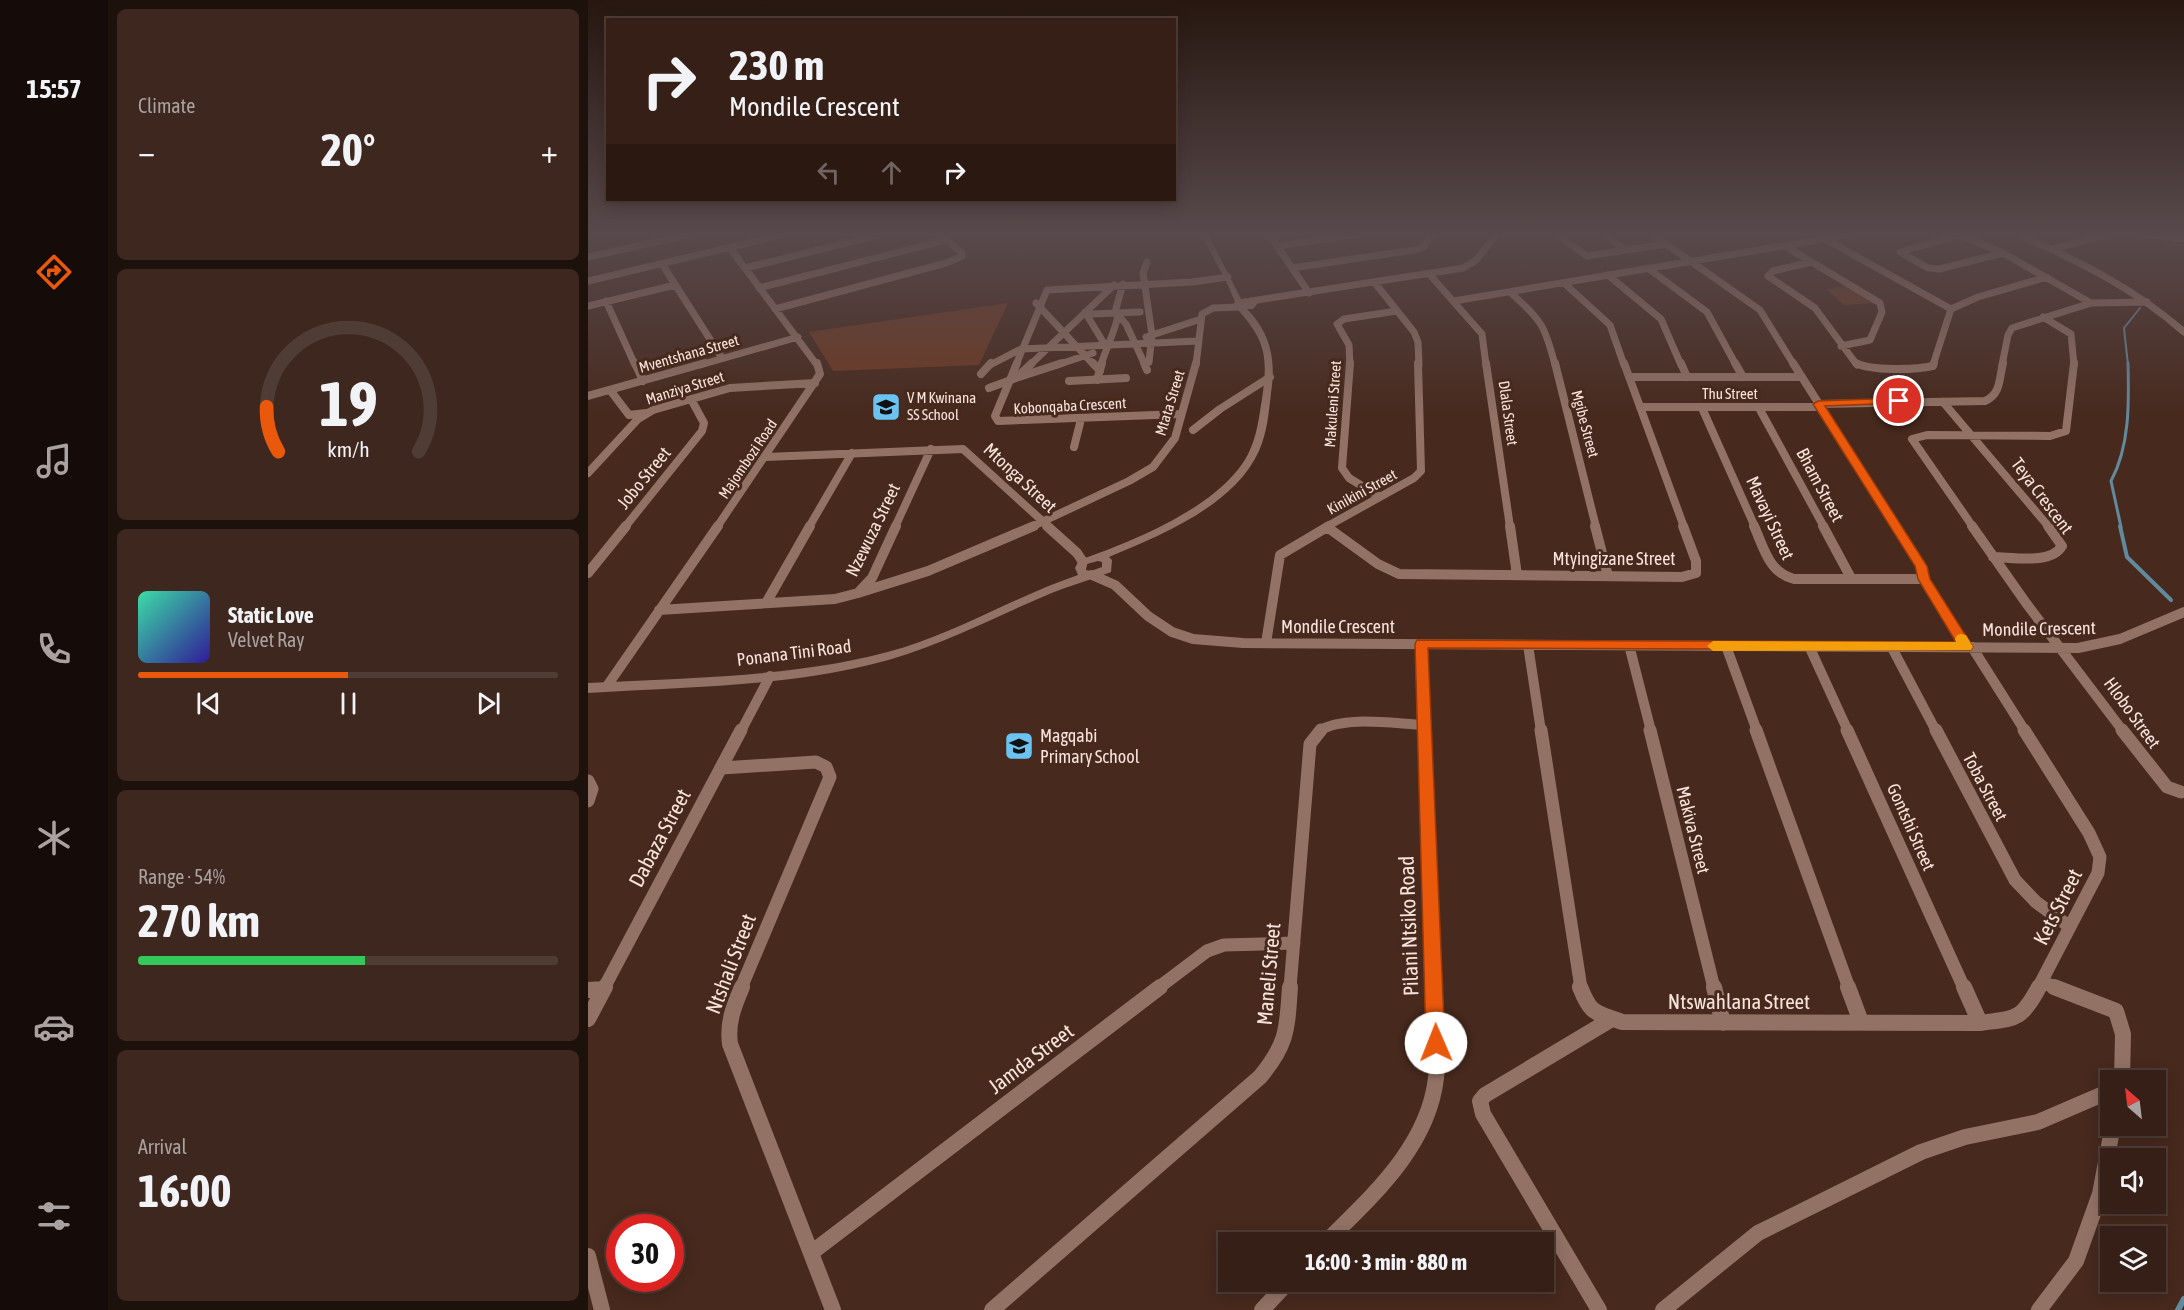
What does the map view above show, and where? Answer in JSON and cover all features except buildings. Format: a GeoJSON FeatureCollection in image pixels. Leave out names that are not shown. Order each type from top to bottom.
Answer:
{"type":"FeatureCollection","features":[{"type":"Feature","properties":{"kind":"street"},"geometry":{"type":"LineString","coordinates":[[588,306],[634,295]]}},
{"type":"Feature","properties":{"kind":"street"},"geometry":{"type":"LineString","coordinates":[[682,295],[722,358]]}},
{"type":"Feature","properties":{"kind":"street"},"geometry":{"type":"LineString","coordinates":[[764,295],[819,366],[820,374],[815,383]]}},
{"type":"Feature","properties":{"kind":"street"},"geometry":{"type":"LineString","coordinates":[[775,309],[827,295]]}},
{"type":"Feature","properties":{"kind":"street","name":"Kobonqaba Crescent"},"geometry":{"type":"LineString","coordinates":[[1042,295],[1036,304],[1012,379],[996,413],[998,421],[1181,414]]}},
{"type":"Feature","properties":{"kind":"street"},"geometry":{"type":"LineString","coordinates":[[1012,379],[1104,295]]}},
{"type":"Feature","properties":{"kind":"street"},"geometry":{"type":"LineString","coordinates":[[1097,380],[1106,347],[1116,328],[1121,295]]}},
{"type":"Feature","properties":{"kind":"street"},"geometry":{"type":"LineString","coordinates":[[1117,314],[1126,324],[1148,366],[1152,339],[1146,295]]}},
{"type":"Feature","properties":{"kind":"street","name":"Ponana Tini Road"},"geometry":{"type":"LineString","coordinates":[[1235,295],[1239,305],[1255,324]]}},
{"type":"Feature","properties":{"kind":"street","name":"Ponana Tini Road"},"geometry":{"type":"LineString","coordinates":[[1087,564],[1108,566],[1166,528],[1204,507],[1229,486],[1250,461],[1261,431],[1270,377],[1270,356],[1255,324],[1251,303],[1244,295]]}},
{"type":"Feature","properties":{"kind":"street"},"geometry":{"type":"LineString","coordinates":[[981,374],[992,362],[1022,349],[1106,347],[1152,339],[1201,319],[1207,310],[1296,295]]}},
{"type":"Feature","properties":{"kind":"street","name":"Kinikini Street"},"geometry":{"type":"LineString","coordinates":[[1266,643],[1279,557],[1289,548],[1414,478],[1422,468],[1418,342],[1414,332],[1384,295]]}},
{"type":"Feature","properties":{"kind":"street","name":"Dlala Street"},"geometry":{"type":"LineString","coordinates":[[1449,295],[1482,334],[1518,575]]}},
{"type":"Feature","properties":{"kind":"street"},"geometry":{"type":"LineString","coordinates":[[1454,301],[1491,295]]}},
{"type":"Feature","properties":{"kind":"street","name":"Mgibe Street"},"geometry":{"type":"LineString","coordinates":[[1513,295],[1541,321],[1547,333],[1608,576]]}},
{"type":"Feature","properties":{"kind":"street","name":"Mtyingizane Street"},"geometry":{"type":"LineString","coordinates":[[1327,527],[1388,570],[1399,574],[1682,577],[1693,575],[1697,571],[1696,561],[1609,322],[1578,295]]}},
{"type":"Feature","properties":{"kind":"street"},"geometry":{"type":"LineString","coordinates":[[1632,295],[1661,319],[1688,377]]}},
{"type":"Feature","properties":{"kind":"street"},"geometry":{"type":"LineString","coordinates":[[1684,295],[1707,312],[1743,377]]}},
{"type":"Feature","properties":{"kind":"street","name":"Kets Street"},"geometry":{"type":"LineString","coordinates":[[1739,295],[1760,310],[1921,566],[1924,579],[2098,848],[2100,857],[2098,873],[2070,927],[2029,1005],[2016,1018],[1980,1023],[1861,1022]]}},
{"type":"Feature","properties":{"kind":"street"},"geometry":{"type":"LineString","coordinates":[[1796,295],[1815,308],[1853,362],[1859,366],[1928,368],[1935,362],[1951,309],[1984,295]]}},
{"type":"Feature","properties":{"kind":"street"},"geometry":{"type":"LineString","coordinates":[[1841,346],[1870,340],[1882,312],[1881,306],[1869,295]]}},
{"type":"Feature","properties":{"kind":"street"},"geometry":{"type":"LineString","coordinates":[[1926,295],[1951,309]]}},
{"type":"Feature","properties":{"kind":"street"},"geometry":{"type":"LineString","coordinates":[[2078,295],[2091,303]]}},
{"type":"Feature","properties":{"kind":"street"},"geometry":{"type":"LineString","coordinates":[[2136,295],[2184,332]]}},
{"type":"Feature","properties":{"kind":"street"},"geometry":{"type":"LineString","coordinates":[[606,302],[643,381]]}},
{"type":"Feature","properties":{"kind":"street","name":"Thu Street"},"geometry":{"type":"LineString","coordinates":[[1640,407],[1759,408],[1978,402],[1994,397],[1998,389],[2009,332],[2015,326],[2091,303],[2147,303]]}},
{"type":"Feature","properties":{"kind":"street"},"geometry":{"type":"LineString","coordinates":[[1036,304],[1100,371]]}},
{"type":"Feature","properties":{"kind":"street","name":"Makuleni Street"},"geometry":{"type":"LineString","coordinates":[[1380,497],[1349,478],[1342,468],[1351,354],[1349,345],[1337,324],[1344,319],[1397,311]]}},
{"type":"Feature","properties":{"kind":"street"},"geometry":{"type":"LineString","coordinates":[[1087,313],[1140,312]]}},
{"type":"Feature","properties":{"kind":"street"},"geometry":{"type":"LineString","coordinates":[[1087,313],[1106,347]]}},
{"type":"Feature","properties":{"kind":"street","name":"Teya Crescent"},"geometry":{"type":"LineString","coordinates":[[2043,317],[2070,333],[2074,339],[2074,371],[2066,431],[2050,436],[1922,435],[1912,439],[1993,557],[2060,647]]}},
{"type":"Feature","properties":{"kind":"street","name":"Mtata Street"},"geometry":{"type":"LineString","coordinates":[[858,593],[955,561],[1042,522],[1154,467],[1172,444],[1193,376],[1201,319]]}},
{"type":"Feature","properties":{"kind":"street","name":"Mventshana Street"},"geometry":{"type":"LineString","coordinates":[[588,396],[798,338]]}},
{"type":"Feature","properties":{"kind":"street"},"geometry":{"type":"LineString","coordinates":[[1152,339],[1198,341]]}},
{"type":"Feature","properties":{"kind":"street"},"geometry":{"type":"LineString","coordinates":[[989,388],[1106,347]]}},
{"type":"Feature","properties":{"kind":"street"},"geometry":{"type":"LineString","coordinates":[[1193,429],[1270,377]]}},
{"type":"Feature","properties":{"kind":"street"},"geometry":{"type":"LineString","coordinates":[[1629,377],[1802,377]]}},
{"type":"Feature","properties":{"kind":"street"},"geometry":{"type":"LineString","coordinates":[[1069,381],[1126,378]]}},
{"type":"Feature","properties":{"kind":"street","name":"Manziya Street"},"geometry":{"type":"LineString","coordinates":[[588,473],[638,419],[647,413],[736,387],[815,383]]}},
{"type":"Feature","properties":{"kind":"street","name":"Majombozi Road"},"geometry":{"type":"LineString","coordinates":[[607,686],[815,383]]}},
{"type":"Feature","properties":{"kind":"street"},"geometry":{"type":"LineString","coordinates":[[610,390],[629,414],[647,413]]}},
{"type":"Feature","properties":{"kind":"street","name":"Jobo Street"},"geometry":{"type":"LineString","coordinates":[[588,573],[702,431],[704,423],[691,399]]}},
{"type":"Feature","properties":{"kind":"street","name":"Teya Crescent"},"geometry":{"type":"LineString","coordinates":[[1943,402],[2055,534],[2062,546],[2058,553],[2048,557],[1993,557]]}},
{"type":"Feature","properties":{"kind":"street","name":"Mavayi Street"},"geometry":{"type":"LineString","coordinates":[[1702,408],[1775,571],[1782,576],[1794,579],[1924,579]]}},
{"type":"Feature","properties":{"kind":"street","name":"Bham Street"},"geometry":{"type":"LineString","coordinates":[[1759,408],[1851,578]]}},
{"type":"Feature","properties":{"kind":"street"},"geometry":{"type":"LineString","coordinates":[[1074,447],[1081,419]]}},
{"type":"Feature","properties":{"kind":"street","name":"Mtonga Street"},"geometry":{"type":"LineString","coordinates":[[931,449],[958,448],[967,452],[1087,564]]}},
{"type":"Feature","properties":{"kind":"street"},"geometry":{"type":"LineString","coordinates":[[766,457],[931,449]]}},
{"type":"Feature","properties":{"kind":"street","name":"Nzewuza Street"},"geometry":{"type":"LineString","coordinates":[[659,610],[835,599],[858,593],[872,578],[931,449]]}},
{"type":"Feature","properties":{"kind":"street"},"geometry":{"type":"LineString","coordinates":[[766,603],[852,453]]}},
{"type":"Feature","properties":{"kind":"street","name":"Ponana Tini Road"},"geometry":{"type":"LineString","coordinates":[[588,687],[770,676],[838,669],[909,650],[946,636],[1028,597],[1087,564],[1166,528]]}},
{"type":"Feature","properties":{"kind":"street"},"geometry":{"type":"LineString","coordinates":[[1087,564],[1103,558],[1108,566]]}},
{"type":"Feature","properties":{"kind":"street","name":"Mondile Crescent"},"geometry":{"type":"LineString","coordinates":[[1087,564],[1115,585],[1148,616],[1172,632],[1193,639],[1215,642],[2060,647],[2092,646],[2116,642],[2132,637],[2184,612]]}},
{"type":"Feature","properties":{"kind":"street","name":"Mondile Crescent"},"geometry":{"type":"LineString","coordinates":[[1108,566],[1115,585]]}},
{"type":"Feature","properties":{"kind":"street","name":"Pilani Ntsiko Road"},"geometry":{"type":"LineString","coordinates":[[1336,1232],[1386,1180],[1417,1137],[1430,1110],[1436,1076],[1422,644]]}},
{"type":"Feature","properties":{"kind":"street","name":"Ntswahlana Street"},"geometry":{"type":"LineString","coordinates":[[1528,645],[1578,981],[1587,1005],[1594,1012],[1622,1022],[1861,1022]]}},
{"type":"Feature","properties":{"kind":"street","name":"Makiva Street"},"geometry":{"type":"LineString","coordinates":[[1629,645],[1723,1023]]}},
{"type":"Feature","properties":{"kind":"street"},"geometry":{"type":"LineString","coordinates":[[1725,646],[1861,1022]]}},
{"type":"Feature","properties":{"kind":"street","name":"Gontshi Street"},"geometry":{"type":"LineString","coordinates":[[1809,646],[1980,1023]]}},
{"type":"Feature","properties":{"kind":"street","name":"Toba Street"},"geometry":{"type":"LineString","coordinates":[[1891,646],[2015,880],[2036,902],[2070,927]]}},
{"type":"Feature","properties":{"kind":"street","name":"Hlobo Street"},"geometry":{"type":"LineString","coordinates":[[2060,647],[2154,773],[2167,787],[2181,792]]}},
{"type":"Feature","properties":{"kind":"street","name":"Dabaza Street"},"geometry":{"type":"LineString","coordinates":[[588,1019],[770,676]]}},
{"type":"Feature","properties":{"kind":"street","name":"Maneli Street"},"geometry":{"type":"LineString","coordinates":[[992,1310],[1270,1065],[1283,1045],[1287,1029],[1310,744],[1313,738],[1323,729],[1337,725],[1424,725]]}},
{"type":"Feature","properties":{"kind":"street","name":"Ntshali Street"},"geometry":{"type":"LineString","coordinates":[[722,768],[816,762],[826,767],[830,777],[732,1010],[728,1029],[730,1044],[834,1310]]}},
{"type":"Feature","properties":{"kind":"street"},"geometry":{"type":"LineString","coordinates":[[588,782],[592,789],[588,801]]}},
{"type":"Feature","properties":{"kind":"street","name":"Jamda Street"},"geometry":{"type":"LineString","coordinates":[[811,1253],[1207,951],[1224,945],[1294,942]]}},
{"type":"Feature","properties":{"kind":"street"},"geometry":{"type":"LineString","coordinates":[[2041,982],[2115,1010],[2122,1021],[2124,1070]]}},
{"type":"Feature","properties":{"kind":"street"},"geometry":{"type":"LineString","coordinates":[[588,990],[604,989]]}},
{"type":"Feature","properties":{"kind":"street"},"geometry":{"type":"LineString","coordinates":[[1599,1310],[1483,1114],[1480,1101],[1485,1095],[1612,1019]]}},
{"type":"Feature","properties":{"kind":"street"},"geometry":{"type":"LineString","coordinates":[[1663,1310],[1758,1233],[1921,1152],[1965,1137],[2038,1122],[2100,1095]]}},
{"type":"Feature","properties":{"kind":"street"},"geometry":{"type":"LineString","coordinates":[[2039,1310],[2076,1261],[2100,1194],[2111,1136]]}},
{"type":"Feature","properties":{"kind":"street"},"geometry":{"type":"LineString","coordinates":[[588,1256],[602,1310]]}},
{"type":"Feature","properties":{"kind":"street"},"geometry":{"type":"LineString","coordinates":[[1262,1310],[1279,1292]]}},
{"type":"Feature","properties":{"kind":"shaded area"},"geometry":{"type":"Polygon","coordinates":[[[1833,295],[1862,295],[1875,303],[1844,305],[1833,295]]]}},
{"type":"Feature","properties":{"kind":"shaded area"},"geometry":{"type":"Polygon","coordinates":[[[1008,303],[979,365],[833,371],[809,332],[1008,303]]]}},
{"type":"Feature","properties":{"kind":"waterway"},"geometry":{"type":"LineString","coordinates":[[2128,365],[2124,328],[2140,308]]}},
{"type":"Feature","properties":{"kind":"waterway"},"geometry":{"type":"LineString","coordinates":[[2121,527],[2111,481],[2125,439],[2128,365]]}},
{"type":"Feature","properties":{"kind":"waterway"},"geometry":{"type":"LineString","coordinates":[[2120,526],[2127,557],[2171,600]]}},
{"type":"Feature","properties":{"kind":"waterway"},"geometry":{"type":"LineString","coordinates":[[2178,1310],[2184,1299]]}},
{"type":"Feature","properties":{"kind":"slow traffic"},"geometry":{"type":"LineString","coordinates":[[1713,646],[1966,647],[1961,639]]}},
{"type":"Feature","properties":{"kind":"place","name":"V M Kwinana SS School"},"geometry":{"type":"Point","coordinates":[886,407]}},
{"type":"Feature","properties":{"kind":"place","name":"Magqabi Primary School"},"geometry":{"type":"Point","coordinates":[1019,746]}},
{"type":"Feature","properties":{"kind":"route"},"geometry":{"type":"LineString","coordinates":[[1436,1043],[1422,644],[1966,647],[1924,579],[1921,566],[1818,404],[1899,401]]}}]}
